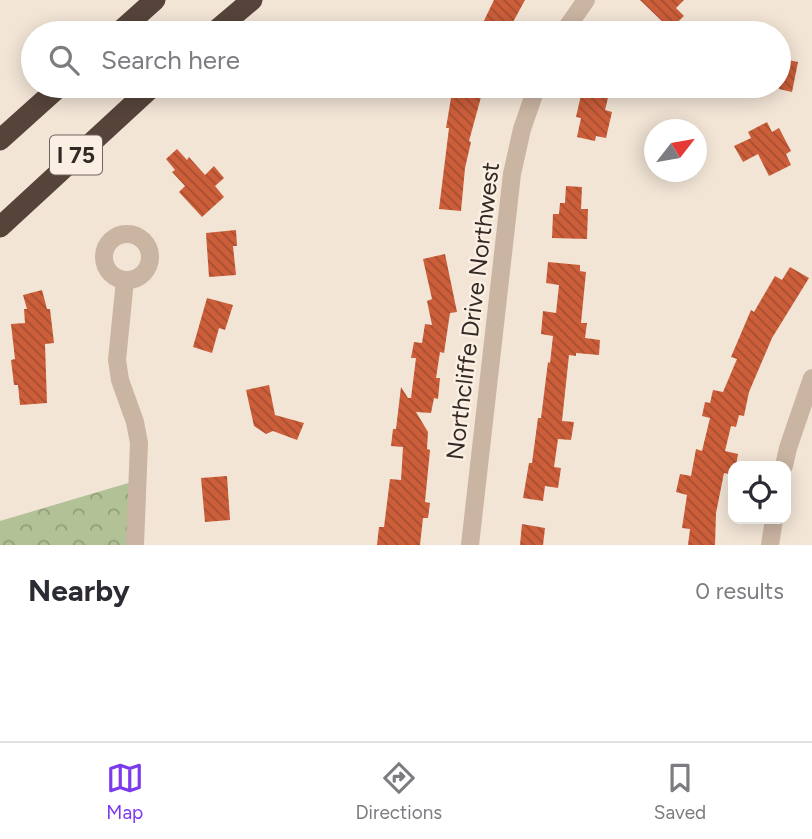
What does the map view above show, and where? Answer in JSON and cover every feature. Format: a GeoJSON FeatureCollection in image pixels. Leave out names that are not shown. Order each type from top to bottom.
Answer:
{"type":"FeatureCollection","features":[{"type":"Feature","properties":{"kind":"highway"},"geometry":{"type":"LineString","coordinates":[[131,21],[155,0]]}},
{"type":"Feature","properties":{"kind":"highway"},"geometry":{"type":"LineString","coordinates":[[227,21],[252,0]]}},
{"type":"Feature","properties":{"kind":"highway","name":"I 75"},"geometry":{"type":"LineString","coordinates":[[0,140],[47,98]]}},
{"type":"Feature","properties":{"kind":"highway","name":"I 75"},"geometry":{"type":"LineString","coordinates":[[0,227],[140,98]]}},
{"type":"Feature","properties":{"kind":"street"},"geometry":{"type":"LineString","coordinates":[[572,21],[586,0]]}},
{"type":"Feature","properties":{"kind":"street","name":"Northcliffe Drive Northwest"},"geometry":{"type":"LineString","coordinates":[[470,545],[512,174],[533,98]]}},
{"type":"Feature","properties":{"kind":"street"},"geometry":{"type":"LineString","coordinates":[[125,280],[117,360],[120,380],[135,422],[139,443],[135,545]]}},
{"type":"Feature","properties":{"kind":"street"},"geometry":{"type":"LineString","coordinates":[[785,461],[812,378]]}},
{"type":"Feature","properties":{"kind":"street"},"geometry":{"type":"LineString","coordinates":[[771,545],[773,524]]}},
{"type":"Feature","properties":{"kind":"green space"},"geometry":{"type":"Polygon","coordinates":[[[135,481],[141,545],[0,545],[0,521],[135,481]]]}},
{"type":"Feature","properties":{"kind":"building"},"geometry":{"type":"Polygon","coordinates":[[[494,0],[525,0],[514,21],[484,21],[494,0]]]}},
{"type":"Feature","properties":{"kind":"building"},"geometry":{"type":"Polygon","coordinates":[[[640,0],[684,0],[676,8],[684,16],[679,21],[662,21],[640,0]]]}},
{"type":"Feature","properties":{"kind":"building"},"geometry":{"type":"Polygon","coordinates":[[[791,61],[798,62],[791,92],[791,61]]]}},
{"type":"Feature","properties":{"kind":"building"},"geometry":{"type":"Polygon","coordinates":[[[451,98],[481,98],[469,141],[471,142],[465,168],[461,211],[439,209],[449,128],[446,128],[451,98]]]}},
{"type":"Feature","properties":{"kind":"building"},"geometry":{"type":"Polygon","coordinates":[[[580,98],[608,98],[605,110],[612,112],[606,138],[596,136],[595,141],[577,137],[581,118],[576,117],[580,98]]]}},
{"type":"Feature","properties":{"kind":"building"},"geometry":{"type":"Polygon","coordinates":[[[767,122],[772,132],[779,128],[791,151],[786,154],[791,165],[769,176],[758,154],[743,162],[734,146],[751,138],[748,132],[767,122]]]}},
{"type":"Feature","properties":{"kind":"building"},"geometry":{"type":"Polygon","coordinates":[[[177,149],[187,160],[189,157],[205,175],[214,166],[224,178],[215,186],[224,197],[202,217],[179,192],[185,186],[172,172],[175,170],[166,159],[177,149]]]}},
{"type":"Feature","properties":{"kind":"building"},"geometry":{"type":"Polygon","coordinates":[[[566,186],[582,187],[581,209],[588,209],[587,239],[552,238],[553,214],[559,214],[560,203],[565,203],[566,186]]]}},
{"type":"Feature","properties":{"kind":"building"},"geometry":{"type":"Polygon","coordinates":[[[236,230],[237,246],[233,246],[236,275],[209,277],[206,233],[236,230]]]}},
{"type":"Feature","properties":{"kind":"building"},"geometry":{"type":"Polygon","coordinates":[[[445,254],[457,312],[450,313],[444,353],[440,352],[436,378],[440,378],[438,399],[434,398],[431,413],[416,412],[428,432],[427,449],[430,450],[425,502],[430,503],[428,518],[423,518],[420,545],[377,545],[379,527],[384,527],[390,479],[401,480],[403,447],[391,446],[401,387],[408,398],[411,398],[416,358],[411,358],[414,342],[422,343],[425,324],[432,325],[427,301],[432,299],[423,259],[445,254]]]}},
{"type":"Feature","properties":{"kind":"building"},"geometry":{"type":"Polygon","coordinates":[[[548,262],[580,265],[580,271],[586,272],[581,323],[587,323],[585,338],[600,340],[599,355],[569,355],[562,421],[574,422],[571,440],[558,439],[554,467],[561,468],[558,488],[545,486],[543,501],[523,498],[529,463],[532,463],[538,418],[541,418],[553,336],[541,334],[543,311],[556,313],[559,285],[546,283],[548,262]]]}},
{"type":"Feature","properties":{"kind":"building"},"geometry":{"type":"Polygon","coordinates":[[[790,267],[809,278],[772,338],[749,392],[744,416],[739,415],[736,427],[731,426],[725,451],[738,454],[737,461],[728,461],[728,474],[724,473],[716,513],[715,545],[688,545],[690,529],[682,528],[687,495],[676,492],[680,474],[691,476],[696,449],[702,451],[710,418],[702,416],[705,402],[710,403],[713,390],[723,392],[737,359],[731,357],[751,310],[754,312],[775,276],[782,280],[790,267]]]}},
{"type":"Feature","properties":{"kind":"building"},"geometry":{"type":"Polygon","coordinates":[[[42,290],[47,309],[50,309],[54,343],[45,344],[47,403],[20,405],[11,360],[15,359],[11,324],[25,323],[24,309],[27,309],[23,295],[42,290]]]}},
{"type":"Feature","properties":{"kind":"building"},"geometry":{"type":"Polygon","coordinates":[[[207,298],[233,305],[225,330],[219,328],[212,353],[193,347],[207,298]]]}},
{"type":"Feature","properties":{"kind":"building"},"geometry":{"type":"Polygon","coordinates":[[[269,385],[275,415],[304,423],[297,440],[273,431],[266,434],[254,426],[246,390],[269,385]]]}},
{"type":"Feature","properties":{"kind":"building"},"geometry":{"type":"Polygon","coordinates":[[[227,476],[230,520],[205,522],[201,478],[227,476]]]}},
{"type":"Feature","properties":{"kind":"building"},"geometry":{"type":"Polygon","coordinates":[[[522,524],[545,528],[543,545],[520,545],[522,524]]]}}]}
